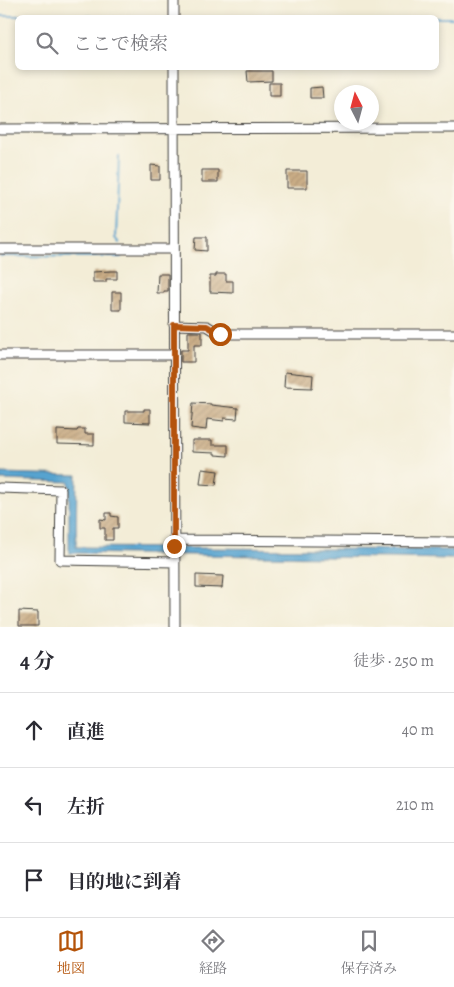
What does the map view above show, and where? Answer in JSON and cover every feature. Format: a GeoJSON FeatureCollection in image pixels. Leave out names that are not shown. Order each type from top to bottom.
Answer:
{"type":"FeatureCollection","features":[{"type":"Feature","properties":{"kind":"street"},"geometry":{"type":"LineString","coordinates":[[174,0],[174,15]]}},
{"type":"Feature","properties":{"kind":"street"},"geometry":{"type":"LineString","coordinates":[[174,70],[175,627]]}},
{"type":"Feature","properties":{"kind":"street"},"geometry":{"type":"LineString","coordinates":[[0,129],[454,128]]}},
{"type":"Feature","properties":{"kind":"street"},"geometry":{"type":"LineString","coordinates":[[0,249],[174,249]]}},
{"type":"Feature","properties":{"kind":"street"},"geometry":{"type":"LineString","coordinates":[[174,325],[207,326],[220,334],[454,334]]}},
{"type":"Feature","properties":{"kind":"street"},"geometry":{"type":"LineString","coordinates":[[0,356],[174,355]]}},
{"type":"Feature","properties":{"kind":"street"},"geometry":{"type":"LineString","coordinates":[[0,488],[61,490],[60,560],[174,551],[454,542]]}},
{"type":"Feature","properties":{"kind":"water"},"geometry":{"type":"Polygon","coordinates":[[[0,473],[77,475],[76,547],[454,550],[454,559],[69,553],[69,482],[0,480],[0,473]]]}},
{"type":"Feature","properties":{"kind":"building"},"geometry":{"type":"Polygon","coordinates":[[[247,71],[272,71],[272,81],[248,82],[247,71]]]}},
{"type":"Feature","properties":{"kind":"building"},"geometry":{"type":"Polygon","coordinates":[[[269,83],[280,83],[280,96],[269,96],[269,83]]]}},
{"type":"Feature","properties":{"kind":"building"},"geometry":{"type":"Polygon","coordinates":[[[322,87],[323,98],[310,98],[310,88],[322,87]]]}},
{"type":"Feature","properties":{"kind":"building"},"geometry":{"type":"Polygon","coordinates":[[[151,165],[160,166],[160,180],[151,180],[151,165]]]}},
{"type":"Feature","properties":{"kind":"building"},"geometry":{"type":"Polygon","coordinates":[[[202,170],[218,170],[218,182],[202,182],[202,170]]]}},
{"type":"Feature","properties":{"kind":"building"},"geometry":{"type":"Polygon","coordinates":[[[287,171],[307,171],[307,188],[287,188],[287,171]]]}},
{"type":"Feature","properties":{"kind":"building"},"geometry":{"type":"Polygon","coordinates":[[[196,237],[207,237],[207,251],[195,250],[196,237]]]}},
{"type":"Feature","properties":{"kind":"building"},"geometry":{"type":"Polygon","coordinates":[[[117,271],[117,279],[106,279],[106,282],[93,282],[93,272],[117,271]]]}},
{"type":"Feature","properties":{"kind":"building"},"geometry":{"type":"Polygon","coordinates":[[[158,274],[168,274],[168,291],[164,291],[164,293],[157,293],[158,274]]]}},
{"type":"Feature","properties":{"kind":"building"},"geometry":{"type":"Polygon","coordinates":[[[216,274],[226,274],[226,281],[233,281],[233,293],[210,292],[210,276],[216,276],[216,274]]]}},
{"type":"Feature","properties":{"kind":"building"},"geometry":{"type":"Polygon","coordinates":[[[112,292],[121,292],[121,310],[112,310],[112,292]]]}},
{"type":"Feature","properties":{"kind":"building"},"geometry":{"type":"Polygon","coordinates":[[[188,332],[202,332],[202,345],[194,345],[194,362],[181,362],[181,350],[188,350],[188,332]]]}},
{"type":"Feature","properties":{"kind":"building"},"geometry":{"type":"Polygon","coordinates":[[[285,372],[313,375],[312,388],[284,387],[285,372]]]}},
{"type":"Feature","properties":{"kind":"building"},"geometry":{"type":"Polygon","coordinates":[[[193,403],[238,408],[237,419],[224,418],[224,421],[207,419],[206,430],[191,428],[193,403]]]}},
{"type":"Feature","properties":{"kind":"building"},"geometry":{"type":"Polygon","coordinates":[[[144,409],[150,409],[150,423],[125,422],[125,411],[144,411],[144,409]]]}},
{"type":"Feature","properties":{"kind":"building"},"geometry":{"type":"Polygon","coordinates":[[[78,429],[85,429],[85,434],[94,434],[94,445],[57,444],[57,430],[77,431],[78,429]]]}},
{"type":"Feature","properties":{"kind":"building"},"geometry":{"type":"Polygon","coordinates":[[[192,440],[212,440],[212,445],[228,445],[228,456],[215,455],[215,453],[192,452],[192,440]]]}},
{"type":"Feature","properties":{"kind":"building"},"geometry":{"type":"Polygon","coordinates":[[[202,469],[218,471],[216,485],[200,484],[202,469]]]}},
{"type":"Feature","properties":{"kind":"building"},"geometry":{"type":"Polygon","coordinates":[[[106,513],[111,513],[111,516],[118,517],[118,528],[113,528],[113,540],[105,540],[105,528],[100,528],[100,519],[106,520],[106,513]]]}},
{"type":"Feature","properties":{"kind":"building"},"geometry":{"type":"Polygon","coordinates":[[[196,575],[223,576],[222,588],[196,587],[196,575]]]}},
{"type":"Feature","properties":{"kind":"building"},"geometry":{"type":"Polygon","coordinates":[[[19,611],[38,612],[38,626],[19,626],[19,611]]]}},
{"type":"Feature","properties":{"kind":"waterway"},"geometry":{"type":"LineString","coordinates":[[0,16],[15,16]]}},
{"type":"Feature","properties":{"kind":"waterway"},"geometry":{"type":"LineString","coordinates":[[439,18],[454,18]]}},
{"type":"Feature","properties":{"kind":"waterway"},"geometry":{"type":"LineString","coordinates":[[119,156],[116,238],[120,243]]}},
{"type":"Feature","properties":{"kind":"waterway"},"geometry":{"type":"LineString","coordinates":[[0,256],[121,257]]}},
{"type":"Feature","properties":{"kind":"route"},"geometry":{"type":"LineString","coordinates":[[174,546],[174,325],[207,326],[220,334]]}}]}
